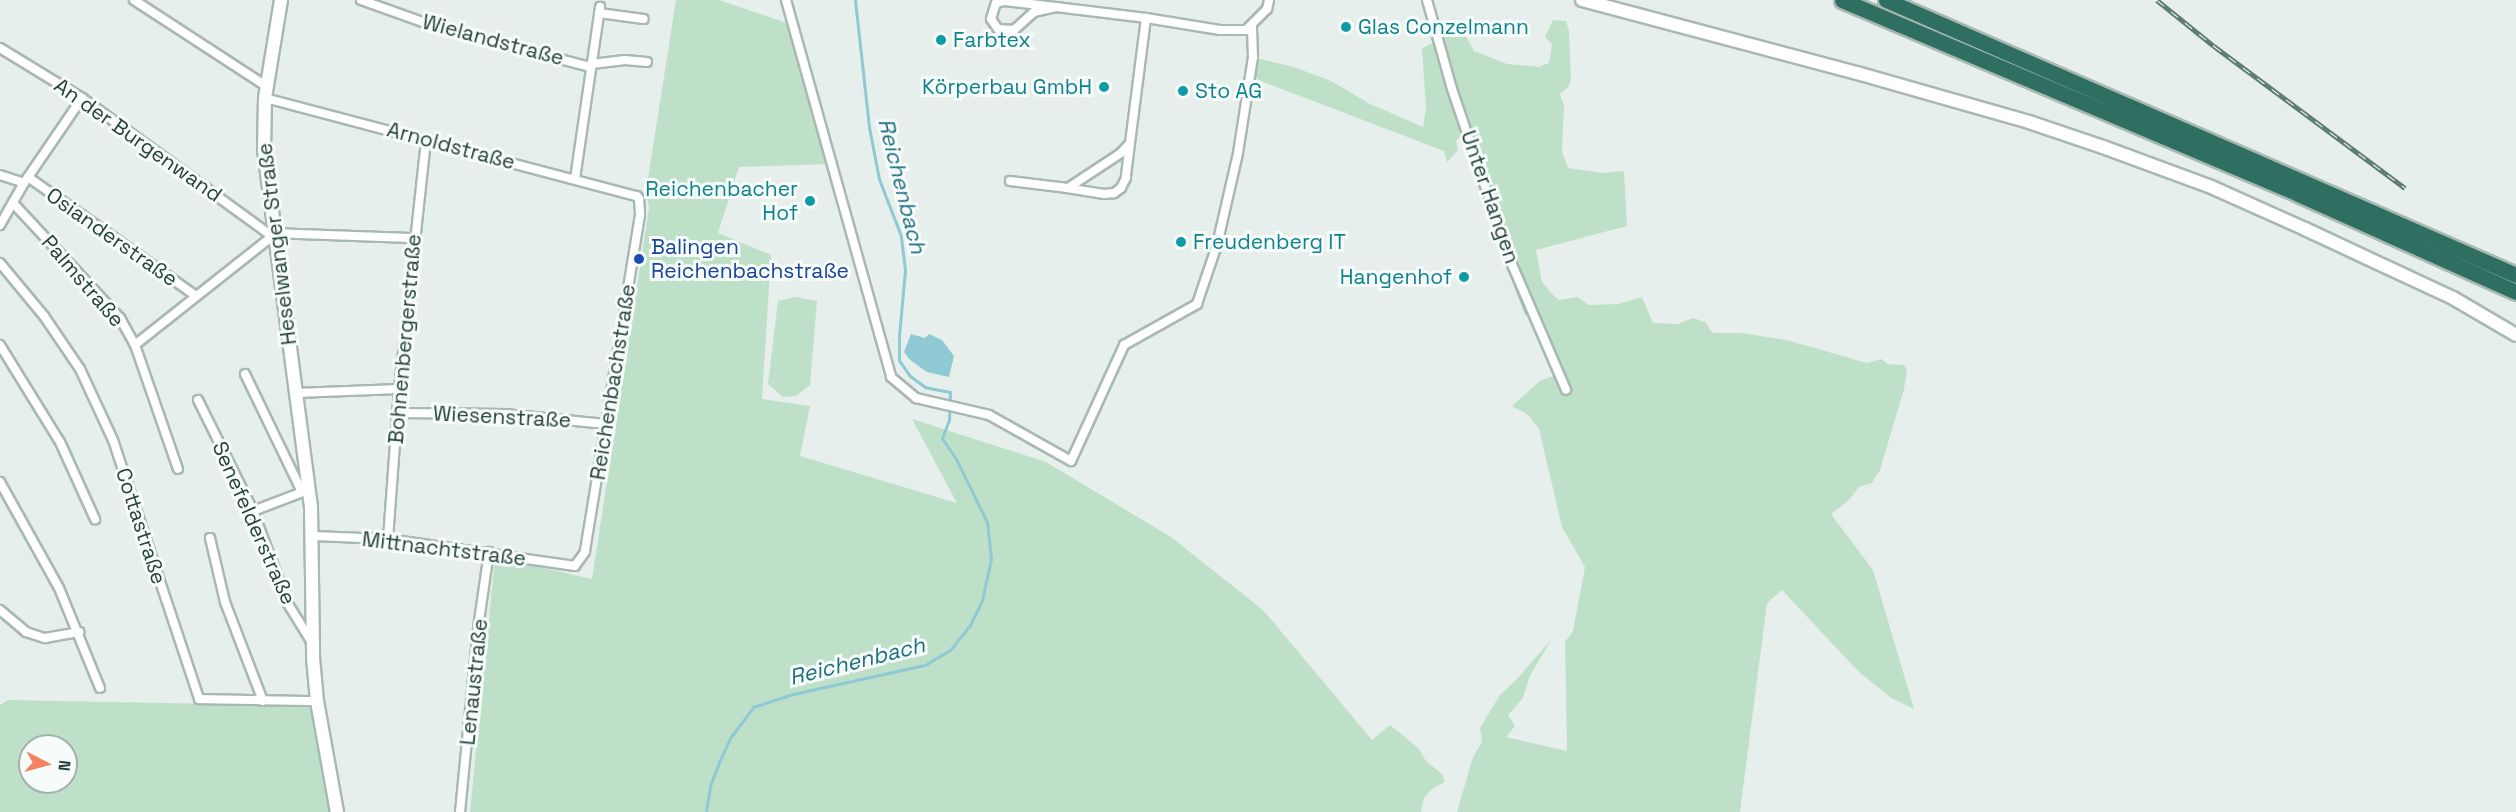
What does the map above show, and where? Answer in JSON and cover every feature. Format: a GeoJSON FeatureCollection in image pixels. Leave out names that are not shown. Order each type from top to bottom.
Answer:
{"type":"FeatureCollection","features":[{"type":"Feature","properties":{"kind":"highway"},"geometry":{"type":"LineString","coordinates":[[1842,0],[2298,194],[2516,292]]}},
{"type":"Feature","properties":{"kind":"highway"},"geometry":{"type":"LineString","coordinates":[[1886,0],[2516,274]]}},
{"type":"Feature","properties":{"kind":"street","name":"Arnoldstraße"},"geometry":{"type":"LineString","coordinates":[[134,0],[265,92],[426,139],[637,196]]}},
{"type":"Feature","properties":{"kind":"street","name":"Heselwanger Straße"},"geometry":{"type":"LineString","coordinates":[[280,0],[265,92],[264,150],[296,393],[305,490],[313,536],[317,701],[337,812]]}},
{"type":"Feature","properties":{"kind":"street","name":"Wielandstraße"},"geometry":{"type":"LineString","coordinates":[[361,0],[437,27],[591,66]]}},
{"type":"Feature","properties":{"kind":"street"},"geometry":{"type":"LineString","coordinates":[[786,0],[891,377],[916,398],[989,415],[1071,461],[1124,345],[1197,304],[1217,245],[1238,153],[1253,57],[1252,26]]}},
{"type":"Feature","properties":{"kind":"street"},"geometry":{"type":"LineString","coordinates":[[1056,7],[1034,12],[1014,30],[998,29],[992,19],[996,3],[1005,1],[1056,7],[1146,18],[1220,30],[1246,30],[1267,9],[1269,0]]}},
{"type":"Feature","properties":{"kind":"street","name":"Unter Hangen"},"geometry":{"type":"LineString","coordinates":[[1426,0],[1452,89],[1511,262],[1566,390]]}},
{"type":"Feature","properties":{"kind":"street"},"geometry":{"type":"LineString","coordinates":[[1582,0],[1857,73],[2029,122],[2103,147],[2209,186],[2305,229],[2453,298],[2516,335]]}},
{"type":"Feature","properties":{"kind":"street"},"geometry":{"type":"LineString","coordinates":[[575,179],[599,10],[644,19]]}},
{"type":"Feature","properties":{"kind":"street"},"geometry":{"type":"LineString","coordinates":[[1010,182],[1104,194],[1114,193],[1121,188],[1126,178],[1146,18]]}},
{"type":"Feature","properties":{"kind":"street","name":"An der Burgenwand"},"geometry":{"type":"LineString","coordinates":[[0,48],[82,98],[268,233],[274,234]]}},
{"type":"Feature","properties":{"kind":"street"},"geometry":{"type":"LineString","coordinates":[[591,66],[626,60],[647,63]]}},
{"type":"Feature","properties":{"kind":"street"},"geometry":{"type":"LineString","coordinates":[[0,225],[26,180],[82,98]]}},
{"type":"Feature","properties":{"kind":"street","name":"Bohnenbergerstraße"},"geometry":{"type":"LineString","coordinates":[[388,539],[399,389],[426,139]]}},
{"type":"Feature","properties":{"kind":"street"},"geometry":{"type":"LineString","coordinates":[[1068,188],[1121,153],[1130,143]]}},
{"type":"Feature","properties":{"kind":"street","name":"Osianderstraße"},"geometry":{"type":"LineString","coordinates":[[0,176],[26,180],[196,296]]}},
{"type":"Feature","properties":{"kind":"street","name":"Reichenbachstraße"},"geometry":{"type":"LineString","coordinates":[[575,566],[585,552],[640,215],[637,196]]}},
{"type":"Feature","properties":{"kind":"street","name":"Palmstraße"},"geometry":{"type":"LineString","coordinates":[[13,203],[120,318],[135,345],[159,422],[178,468]]}},
{"type":"Feature","properties":{"kind":"street"},"geometry":{"type":"LineString","coordinates":[[274,234],[414,238]]}},
{"type":"Feature","properties":{"kind":"street","name":"Osianderstraße"},"geometry":{"type":"LineString","coordinates":[[135,345],[274,234]]}},
{"type":"Feature","properties":{"kind":"street","name":"Cottastraße"},"geometry":{"type":"LineString","coordinates":[[0,263],[44,316],[80,369],[113,440],[199,699],[317,701]]}},
{"type":"Feature","properties":{"kind":"street"},"geometry":{"type":"LineString","coordinates":[[0,345],[60,442],[95,519]]}},
{"type":"Feature","properties":{"kind":"street"},"geometry":{"type":"LineString","coordinates":[[245,374],[305,490],[252,511]]}},
{"type":"Feature","properties":{"kind":"street"},"geometry":{"type":"LineString","coordinates":[[296,393],[399,389]]}},
{"type":"Feature","properties":{"kind":"street","name":"Senefelderstraße"},"geometry":{"type":"LineString","coordinates":[[198,400],[252,511],[288,604],[314,644]]}},
{"type":"Feature","properties":{"kind":"street","name":"Wiesenstraße"},"geometry":{"type":"LineString","coordinates":[[399,413],[505,414],[606,424]]}},
{"type":"Feature","properties":{"kind":"street"},"geometry":{"type":"LineString","coordinates":[[0,482],[60,588],[100,688]]}},
{"type":"Feature","properties":{"kind":"street","name":"Mittnachtstraße"},"geometry":{"type":"LineString","coordinates":[[313,536],[388,539],[575,566]]}},
{"type":"Feature","properties":{"kind":"street"},"geometry":{"type":"LineString","coordinates":[[210,538],[225,602],[263,701]]}},
{"type":"Feature","properties":{"kind":"street","name":"Lenaustraße"},"geometry":{"type":"LineString","coordinates":[[460,812],[478,628],[489,552]]}},
{"type":"Feature","properties":{"kind":"street"},"geometry":{"type":"LineString","coordinates":[[0,610],[26,632],[45,638],[79,632]]}},
{"type":"Feature","properties":{"kind":"green space"},"geometry":{"type":"Polygon","coordinates":[[[676,0],[719,0],[787,23],[829,164],[739,167],[718,233],[771,255],[762,399],[810,406],[800,456],[957,503],[912,419],[1046,462],[1171,537],[1263,610],[1372,740],[1390,725],[1418,748],[1426,761],[1442,774],[1445,782],[1432,789],[1424,798],[1421,812],[470,812],[495,557],[592,579],[649,208],[646,191],[676,0]]]}},
{"type":"Feature","properties":{"kind":"green space"},"geometry":{"type":"Polygon","coordinates":[[[1553,20],[1566,21],[1569,31],[1571,78],[1569,86],[1560,94],[1564,105],[1562,152],[1568,168],[1603,173],[1624,171],[1627,226],[1536,250],[1542,282],[1552,294],[1559,300],[1577,297],[1589,305],[1618,304],[1642,297],[1653,323],[1678,324],[1693,318],[1705,322],[1713,333],[1741,333],[1787,340],[1867,363],[1881,359],[1888,364],[1904,365],[1907,371],[1904,389],[1880,470],[1872,483],[1859,487],[1848,501],[1831,514],[1873,570],[1914,709],[1891,698],[1859,672],[1782,590],[1767,603],[1740,812],[1457,812],[1473,757],[1482,742],[1480,728],[1500,695],[1551,640],[1530,676],[1523,698],[1508,715],[1515,726],[1506,737],[1567,751],[1565,642],[1573,631],[1585,567],[1562,527],[1539,429],[1527,414],[1512,406],[1541,380],[1554,376],[1533,327],[1468,133],[1456,140],[1458,150],[1447,162],[1444,151],[1266,83],[1255,78],[1253,72],[1254,62],[1261,59],[1294,67],[1331,81],[1370,104],[1423,127],[1426,109],[1422,48],[1435,42],[1439,51],[1446,48],[1444,38],[1447,30],[1462,29],[1474,51],[1507,64],[1539,67],[1549,63],[1552,45],[1545,37],[1553,20]]]}},
{"type":"Feature","properties":{"kind":"green space"},"geometry":{"type":"Polygon","coordinates":[[[795,297],[817,301],[810,385],[796,396],[783,397],[768,384],[778,301],[795,297]]]}},
{"type":"Feature","properties":{"kind":"green space"},"geometry":{"type":"Polygon","coordinates":[[[8,700],[326,706],[344,812],[0,812],[0,705],[8,700]]]}},
{"type":"Feature","properties":{"kind":"water"},"geometry":{"type":"Polygon","coordinates":[[[911,334],[925,338],[929,334],[942,340],[954,356],[949,377],[927,372],[910,360],[904,352],[911,334]]]}},
{"type":"Feature","properties":{"kind":"waterway","name":"Reichenbach"},"geometry":{"type":"LineString","coordinates":[[706,812],[710,786],[719,762],[730,738],[753,707],[793,694],[925,665],[950,650],[970,625],[982,600],[991,559],[987,522],[956,459],[942,438],[949,420],[950,392],[925,387],[910,376],[899,360],[905,270],[901,236],[879,179],[869,127],[855,0]]}},
{"type":"Feature","properties":{"kind":"waterway"},"geometry":{"type":"LineString","coordinates":[[1445,83],[1506,263],[1526,313]]}},
{"type":"Feature","properties":{"kind":"railway"},"geometry":{"type":"LineString","coordinates":[[2157,0],[2214,46],[2405,188]]}},
{"type":"Feature","properties":{"kind":"place","name":"Glas Conzelmann"},"geometry":{"type":"Point","coordinates":[1346,27]}},
{"type":"Feature","properties":{"kind":"place","name":"Farbtex"},"geometry":{"type":"Point","coordinates":[941,40]}},
{"type":"Feature","properties":{"kind":"place","name":"Körperbau GmbH"},"geometry":{"type":"Point","coordinates":[1104,87]}},
{"type":"Feature","properties":{"kind":"place","name":"Sto AG"},"geometry":{"type":"Point","coordinates":[1183,91]}},
{"type":"Feature","properties":{"kind":"place","name":"Reichenbacher Hof"},"geometry":{"type":"Point","coordinates":[810,201]}},
{"type":"Feature","properties":{"kind":"place","name":"Freudenberg IT"},"geometry":{"type":"Point","coordinates":[1181,242]}},
{"type":"Feature","properties":{"kind":"place","name":"Balingen Reichenbachstraße"},"geometry":{"type":"Point","coordinates":[639,259]}},
{"type":"Feature","properties":{"kind":"place","name":"Hangenhof"},"geometry":{"type":"Point","coordinates":[1464,277]}}]}
